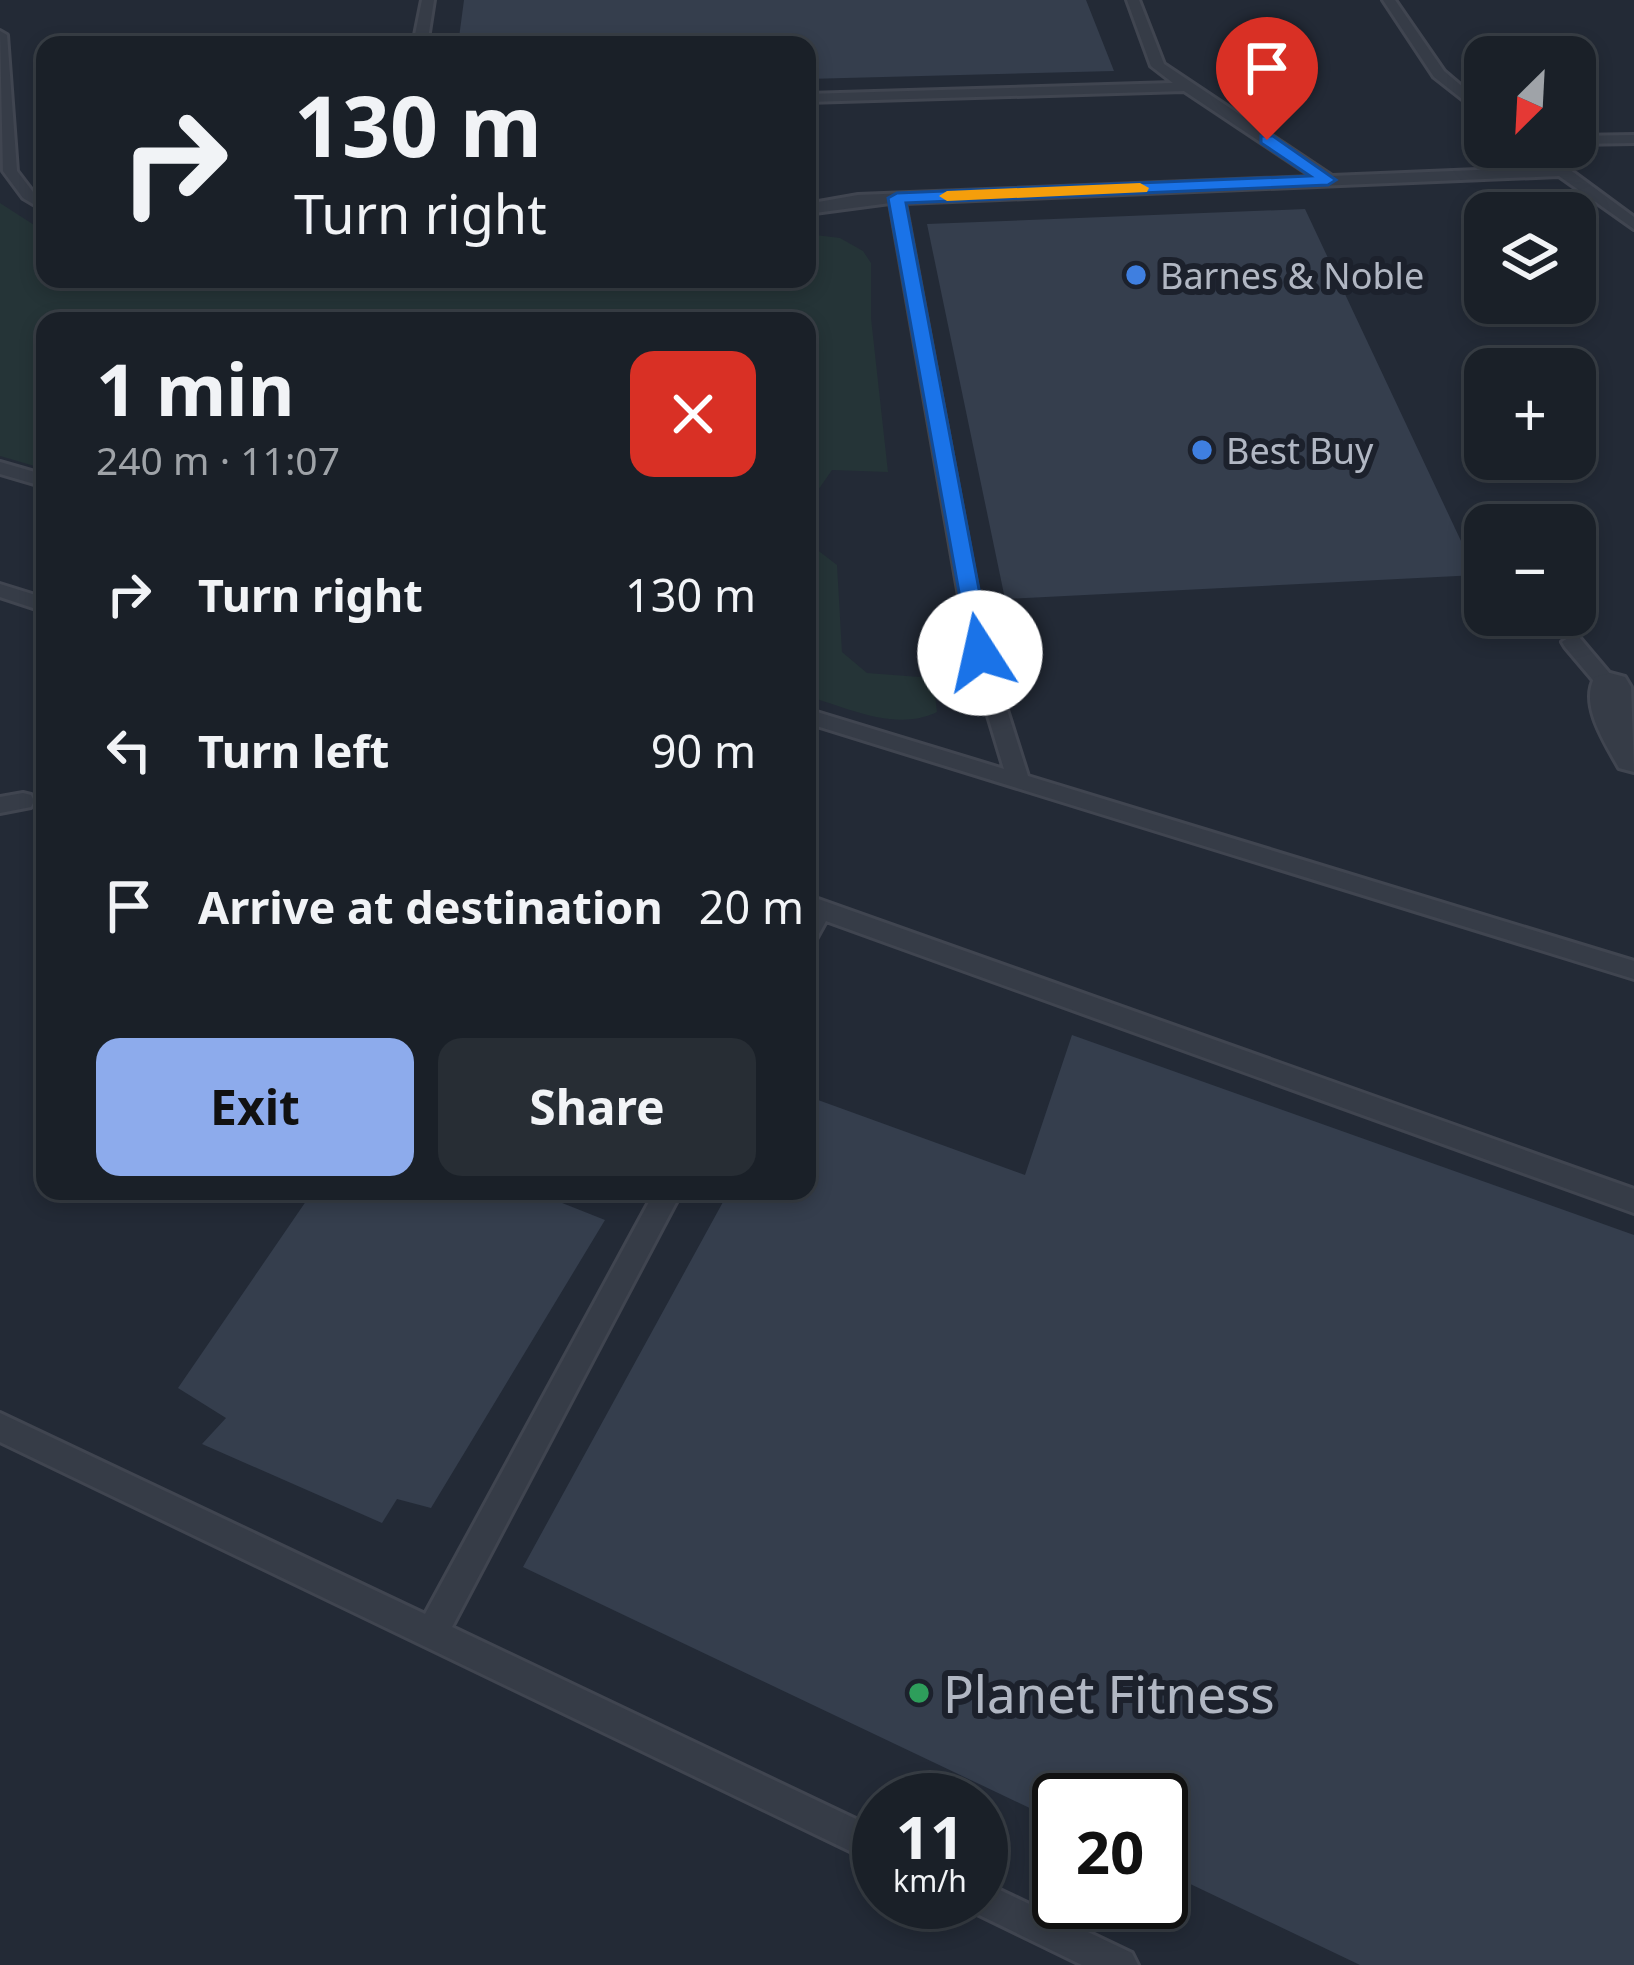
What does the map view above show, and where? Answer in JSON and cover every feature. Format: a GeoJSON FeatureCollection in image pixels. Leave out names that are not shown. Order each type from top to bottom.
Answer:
{"type":"FeatureCollection","features":[{"type":"Feature","properties":{"kind":"street"},"geometry":{"type":"LineString","coordinates":[[1610,687],[1616,723],[1634,758]]}},
{"type":"Feature","properties":{"kind":"lane"},"geometry":{"type":"LineString","coordinates":[[422,36],[428,0]]}},
{"type":"Feature","properties":{"kind":"lane"},"geometry":{"type":"LineString","coordinates":[[1133,0],[1158,66],[1328,180]]}},
{"type":"Feature","properties":{"kind":"lane"},"geometry":{"type":"LineString","coordinates":[[1389,0],[1439,74],[1464,95]]}},
{"type":"Feature","properties":{"kind":"lane"},"geometry":{"type":"LineString","coordinates":[[0,35],[10,171],[36,200]]}},
{"type":"Feature","properties":{"kind":"lane"},"geometry":{"type":"LineString","coordinates":[[816,98],[1187,87]]}},
{"type":"Feature","properties":{"kind":"lane"},"geometry":{"type":"LineString","coordinates":[[1596,140],[1634,139]]}},
{"type":"Feature","properties":{"kind":"lane"},"geometry":{"type":"LineString","coordinates":[[1558,168],[1634,224]]}},
{"type":"Feature","properties":{"kind":"lane"},"geometry":{"type":"LineString","coordinates":[[816,208],[897,198],[1562,171]]}},
{"type":"Feature","properties":{"kind":"lane"},"geometry":{"type":"LineString","coordinates":[[897,198],[980,653],[1019,781]]}},
{"type":"Feature","properties":{"kind":"lane"},"geometry":{"type":"LineString","coordinates":[[0,468],[36,479]]}},
{"type":"Feature","properties":{"kind":"lane"},"geometry":{"type":"LineString","coordinates":[[0,590],[36,602]]}},
{"type":"Feature","properties":{"kind":"lane"},"geometry":{"type":"LineString","coordinates":[[1572,642],[1610,687]]}},
{"type":"Feature","properties":{"kind":"lane"},"geometry":{"type":"LineString","coordinates":[[816,719],[1634,970]]}},
{"type":"Feature","properties":{"kind":"lane"},"geometry":{"type":"LineString","coordinates":[[816,908],[1634,1201]]}},
{"type":"Feature","properties":{"kind":"lane"},"geometry":{"type":"LineString","coordinates":[[432,1633],[664,1200]]}},
{"type":"Feature","properties":{"kind":"lane"},"geometry":{"type":"LineString","coordinates":[[0,1426],[852,1835]]}},
{"type":"Feature","properties":{"kind":"lane"},"geometry":{"type":"LineString","coordinates":[[1008,1911],[1120,1965]]}},
{"type":"Feature","properties":{"kind":"shaded area"},"geometry":{"type":"Polygon","coordinates":[[[0,203],[36,226],[36,288],[816,288],[816,235],[840,238],[863,251],[871,263],[871,318],[888,472],[832,470],[816,493],[816,312],[36,312],[36,466],[0,456],[0,203]]]}},
{"type":"Feature","properties":{"kind":"shaded area"},"geometry":{"type":"Polygon","coordinates":[[[816,549],[837,565],[842,652],[867,673],[933,678],[937,712],[905,720],[855,712],[816,699],[816,549]]]}},
{"type":"Feature","properties":{"kind":"building"},"geometry":{"type":"Polygon","coordinates":[[[464,0],[1086,0],[1114,71],[816,79],[816,36],[459,36],[464,0]]]}},
{"type":"Feature","properties":{"kind":"building"},"geometry":{"type":"Polygon","coordinates":[[[1305,209],[1464,547],[1464,576],[1005,599],[927,224],[1305,209]]]}},
{"type":"Feature","properties":{"kind":"building"},"geometry":{"type":"Polygon","coordinates":[[[1072,1035],[1634,1235],[1634,1965],[1360,1965],[1188,1883],[1188,1773],[1032,1773],[1032,1809],[1008,1798],[1008,1773],[956,1773],[523,1567],[724,1200],[816,1200],[816,1099],[1025,1175],[1072,1035]]]}},
{"type":"Feature","properties":{"kind":"building"},"geometry":{"type":"Polygon","coordinates":[[[307,1200],[555,1200],[605,1220],[431,1508],[397,1499],[382,1523],[202,1444],[226,1418],[178,1388],[307,1200]]]}},
{"type":"Feature","properties":{"kind":"slow traffic"},"geometry":{"type":"LineString","coordinates":[[947,196],[1140,188]]}},
{"type":"Feature","properties":{"kind":"place","name":"Barnes & Noble"},"geometry":{"type":"Point","coordinates":[1136,275]}},
{"type":"Feature","properties":{"kind":"place","name":"Best Buy"},"geometry":{"type":"Point","coordinates":[1202,450]}},
{"type":"Feature","properties":{"kind":"place","name":"Planet Fitness"},"geometry":{"type":"Point","coordinates":[919,1693]}},
{"type":"Feature","properties":{"kind":"route"},"geometry":{"type":"LineString","coordinates":[[980,653],[897,198],[1328,180],[1267,140]]}}]}
